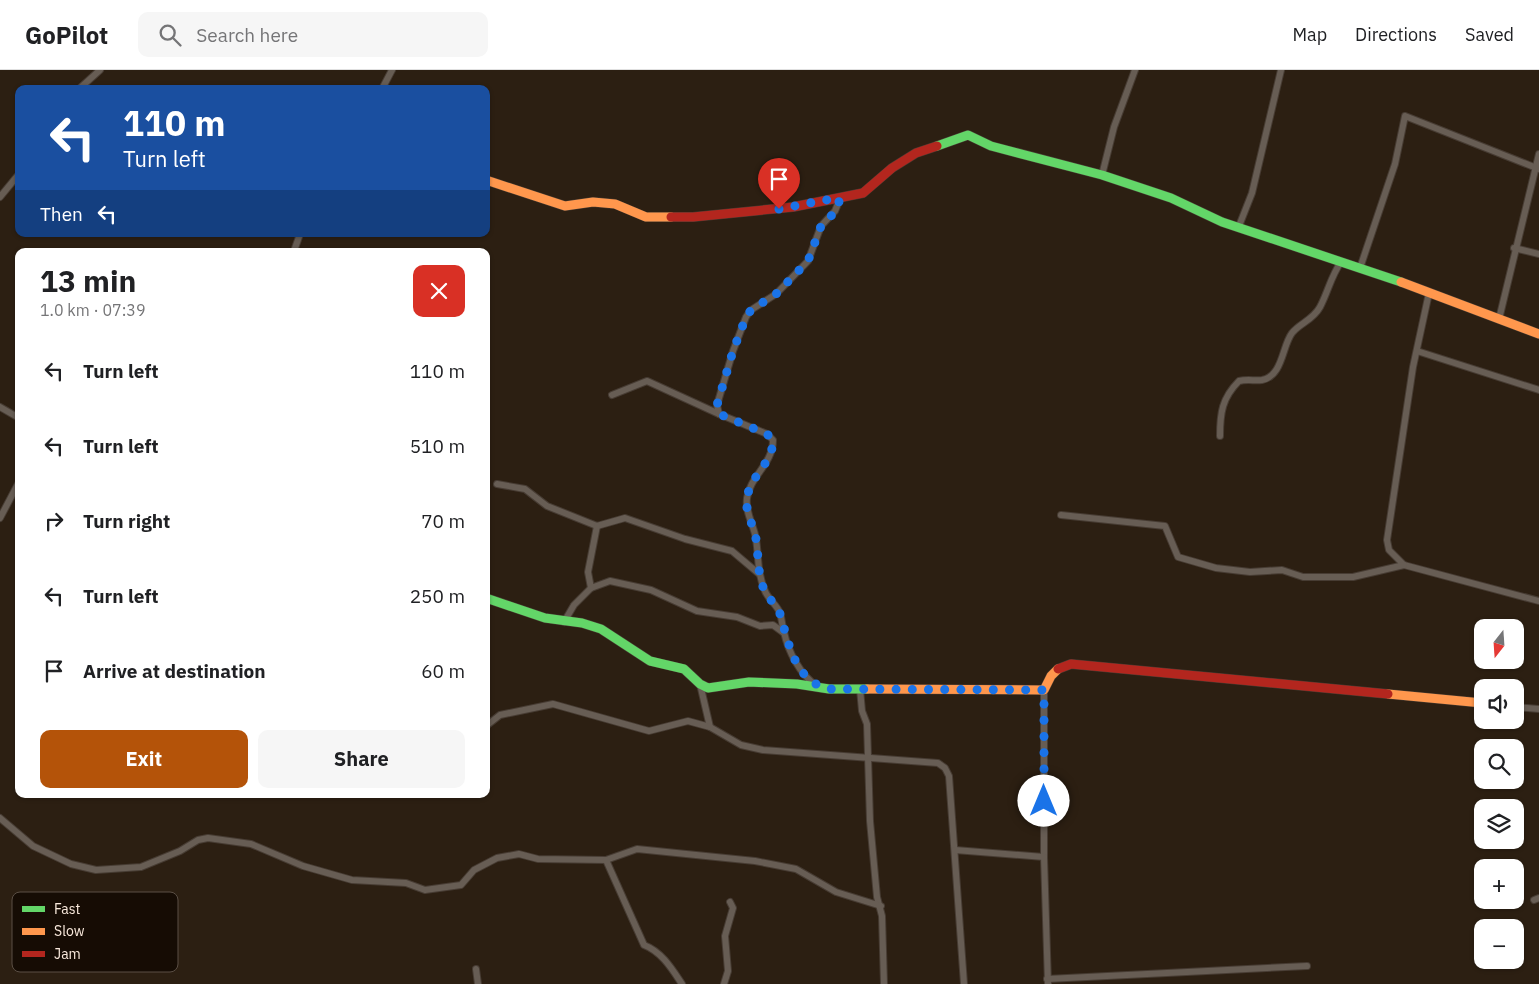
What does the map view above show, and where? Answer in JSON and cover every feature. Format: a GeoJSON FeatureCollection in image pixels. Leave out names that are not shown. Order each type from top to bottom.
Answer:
{"type":"FeatureCollection","features":[{"type":"Feature","properties":{"kind":"street"},"geometry":{"type":"LineString","coordinates":[[83,85],[100,70]]}},
{"type":"Feature","properties":{"kind":"street"},"geometry":{"type":"LineString","coordinates":[[384,85],[392,70]]}},
{"type":"Feature","properties":{"kind":"street"},"geometry":{"type":"LineString","coordinates":[[1102,175],[1114,127],[1135,70]]}},
{"type":"Feature","properties":{"kind":"street"},"geometry":{"type":"LineString","coordinates":[[1239,226],[1252,193],[1281,70]]}},
{"type":"Feature","properties":{"kind":"street"},"geometry":{"type":"LineString","coordinates":[[1360,268],[1396,164],[1405,116],[1537,168]]}},
{"type":"Feature","properties":{"kind":"street"},"geometry":{"type":"LineString","coordinates":[[490,181],[565,206],[592,202],[615,204],[646,217],[693,217],[750,212],[793,207],[863,193],[892,168],[916,153],[968,135],[991,146],[1102,175],[1136,188],[1171,198],[1222,222],[1239,226],[1360,268],[1539,334]]}},
{"type":"Feature","properties":{"kind":"street"},"geometry":{"type":"LineString","coordinates":[[1499,319],[1514,248],[1537,168],[1539,154]]}},
{"type":"Feature","properties":{"kind":"street"},"geometry":{"type":"LineString","coordinates":[[0,197],[15,179]]}},
{"type":"Feature","properties":{"kind":"street"},"geometry":{"type":"LineString","coordinates":[[719,414],[717,405],[721,389],[746,317],[751,310],[776,294],[808,261],[821,226],[835,212],[840,199]]}},
{"type":"Feature","properties":{"kind":"street"},"geometry":{"type":"LineString","coordinates":[[1514,248],[1539,254]]}},
{"type":"Feature","properties":{"kind":"street"},"geometry":{"type":"LineString","coordinates":[[1220,436],[1220,412],[1231,388],[1239,381],[1263,380],[1272,375],[1282,360],[1293,332],[1308,322],[1320,307],[1332,275],[1341,262]]}},
{"type":"Feature","properties":{"kind":"street"},"geometry":{"type":"LineString","coordinates":[[1404,565],[1389,550],[1388,540],[1417,351],[1429,294]]}},
{"type":"Feature","properties":{"kind":"street"},"geometry":{"type":"LineString","coordinates":[[1417,351],[1539,390]]}},
{"type":"Feature","properties":{"kind":"street"},"geometry":{"type":"LineString","coordinates":[[612,395],[647,380],[767,434],[773,440],[769,459],[752,482],[747,498],[747,512],[756,538],[758,573],[766,594],[780,611],[784,633],[807,680],[820,687]]}},
{"type":"Feature","properties":{"kind":"street"},"geometry":{"type":"LineString","coordinates":[[0,407],[15,416]]}},
{"type":"Feature","properties":{"kind":"street"},"geometry":{"type":"LineString","coordinates":[[497,484],[524,489],[547,506],[597,526],[625,518],[685,539],[732,551],[758,573]]}},
{"type":"Feature","properties":{"kind":"street"},"geometry":{"type":"LineString","coordinates":[[0,518],[15,490]]}},
{"type":"Feature","properties":{"kind":"street"},"geometry":{"type":"LineString","coordinates":[[1061,515],[1165,526],[1178,557],[1216,568],[1250,572],[1282,570],[1303,577],[1353,577],[1404,565],[1539,601]]}},
{"type":"Feature","properties":{"kind":"street"},"geometry":{"type":"LineString","coordinates":[[591,588],[588,572],[597,526]]}},
{"type":"Feature","properties":{"kind":"street"},"geometry":{"type":"LineString","coordinates":[[564,622],[574,605],[591,588],[610,581],[651,590],[697,611],[737,617],[760,626],[773,626],[784,633]]}},
{"type":"Feature","properties":{"kind":"street"},"geometry":{"type":"LineString","coordinates":[[490,599],[564,622],[582,623],[601,628],[650,661],[684,669],[700,684],[708,688],[749,682],[860,689],[1044,690]]}},
{"type":"Feature","properties":{"kind":"street"},"geometry":{"type":"LineString","coordinates":[[1307,966],[1047,981],[1044,857],[1044,690],[1052,674],[1058,668],[1071,664],[1474,702]]}},
{"type":"Feature","properties":{"kind":"street"},"geometry":{"type":"LineString","coordinates":[[700,684],[710,727]]}},
{"type":"Feature","properties":{"kind":"street"},"geometry":{"type":"LineString","coordinates":[[860,689],[862,711],[867,724],[870,821],[877,896],[881,906],[884,984]]}},
{"type":"Feature","properties":{"kind":"street"},"geometry":{"type":"LineString","coordinates":[[490,723],[500,715],[553,704],[649,731],[688,721],[710,727],[741,745],[763,750],[938,763],[945,768],[949,776],[964,984]]}},
{"type":"Feature","properties":{"kind":"street"},"geometry":{"type":"LineString","coordinates":[[1524,708],[1539,709]]}},
{"type":"Feature","properties":{"kind":"street"},"geometry":{"type":"LineString","coordinates":[[0,818],[34,846],[71,864],[96,870],[140,867],[180,851],[198,840],[208,838],[251,844],[333,876],[352,880],[406,883],[425,890],[461,885],[474,870],[497,858],[519,854],[538,859],[606,860],[637,849],[755,861],[796,869],[836,892],[881,906]]}},
{"type":"Feature","properties":{"kind":"street"},"geometry":{"type":"LineString","coordinates":[[955,850],[1044,857]]}},
{"type":"Feature","properties":{"kind":"street"},"geometry":{"type":"LineString","coordinates":[[606,860],[644,945],[652,948],[667,962],[682,984]]}},
{"type":"Feature","properties":{"kind":"street"},"geometry":{"type":"LineString","coordinates":[[724,984],[728,971],[725,936],[733,908],[730,902]]}},
{"type":"Feature","properties":{"kind":"street"},"geometry":{"type":"LineString","coordinates":[[476,969],[478,984]]}},
{"type":"Feature","properties":{"kind":"traffic: fast"},"geometry":{"type":"LineString","coordinates":[[937,146],[968,135],[991,146],[1102,175],[1171,198],[1222,222],[1401,282]]}},
{"type":"Feature","properties":{"kind":"traffic: fast"},"geometry":{"type":"LineString","coordinates":[[490,599],[545,618],[582,623],[601,629],[650,661],[684,669],[700,684],[708,688],[749,682],[797,684],[829,689],[867,689]]}},
{"type":"Feature","properties":{"kind":"traffic: slow"},"geometry":{"type":"LineString","coordinates":[[490,181],[565,206],[593,202],[615,204],[646,217],[671,217]]}},
{"type":"Feature","properties":{"kind":"traffic: slow"},"geometry":{"type":"LineString","coordinates":[[1401,282],[1539,334]]}},
{"type":"Feature","properties":{"kind":"traffic: slow"},"geometry":{"type":"LineString","coordinates":[[867,689],[1044,690],[1051,676],[1058,669]]}},
{"type":"Feature","properties":{"kind":"traffic: slow"},"geometry":{"type":"LineString","coordinates":[[1388,694],[1474,702]]}},
{"type":"Feature","properties":{"kind":"traffic: jam"},"geometry":{"type":"LineString","coordinates":[[671,217],[693,217],[793,207],[863,193],[892,168],[916,153],[937,146]]}},
{"type":"Feature","properties":{"kind":"traffic: jam"},"geometry":{"type":"LineString","coordinates":[[1058,669],[1071,664],[1388,694]]}},
{"type":"Feature","properties":{"kind":"route"},"geometry":{"type":"LineString","coordinates":[[779,209],[840,199],[835,212],[821,226],[808,261],[776,294],[751,310],[746,317],[733,351],[717,405],[719,414],[767,434],[773,440],[773,448],[769,459],[752,482],[747,498],[747,512],[756,538],[758,573],[766,594],[780,611],[784,633],[794,657],[807,680],[820,687],[829,689],[976,688],[1044,690],[1044,801]]}}]}
